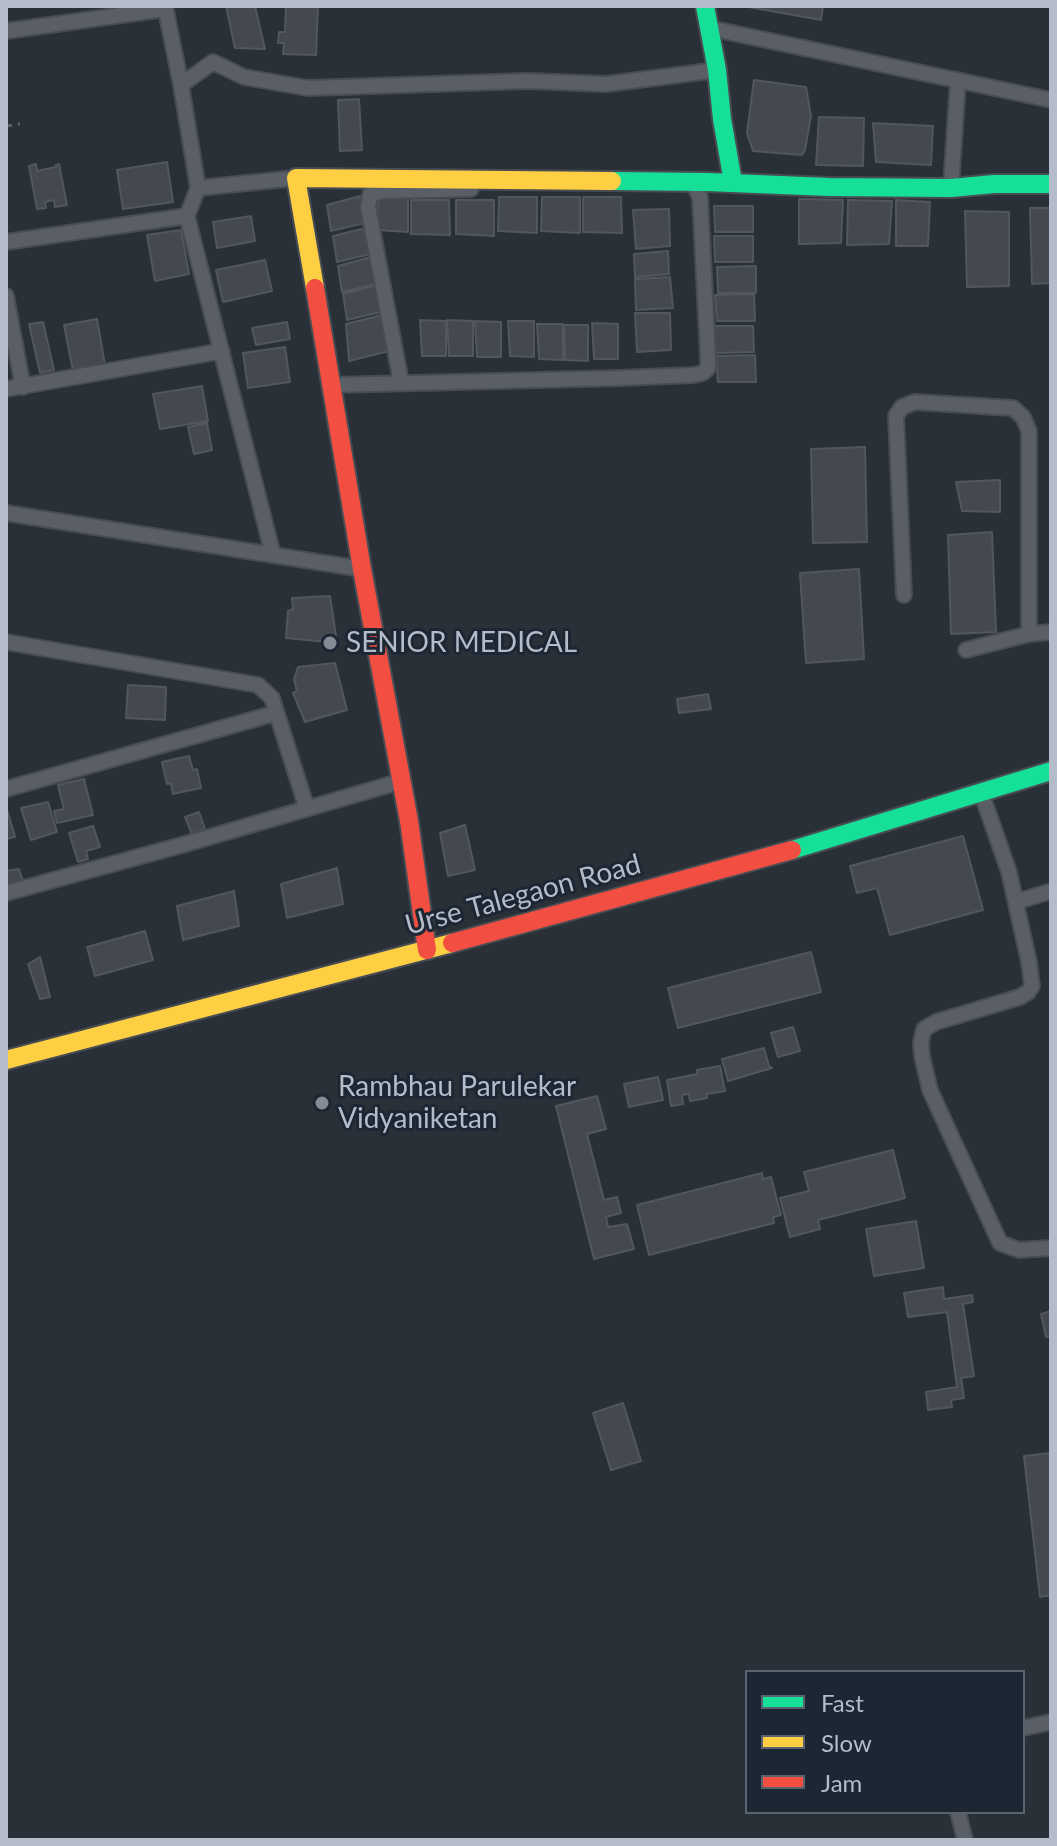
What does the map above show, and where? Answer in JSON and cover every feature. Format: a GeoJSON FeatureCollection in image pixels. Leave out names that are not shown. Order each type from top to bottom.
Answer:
{"type":"FeatureCollection","features":[{"type":"Feature","properties":{"kind":"main road"},"geometry":{"type":"LineString","coordinates":[[705,6],[733,182]]}},
{"type":"Feature","properties":{"kind":"main road"},"geometry":{"type":"LineString","coordinates":[[427,950],[402,781],[362,569],[296,178],[733,182],[951,188],[1051,184]]}},
{"type":"Feature","properties":{"kind":"main road","name":"Urse Talegaon Road"},"geometry":{"type":"LineString","coordinates":[[6,1060],[748,863],[1051,771]]}},
{"type":"Feature","properties":{"kind":"street"},"geometry":{"type":"LineString","coordinates":[[6,31],[165,8],[198,188],[187,216],[273,555]]}},
{"type":"Feature","properties":{"kind":"street"},"geometry":{"type":"LineString","coordinates":[[709,28],[1051,100]]}},
{"type":"Feature","properties":{"kind":"street"},"geometry":{"type":"LineString","coordinates":[[181,85],[213,62],[244,77],[308,88],[527,81],[607,84],[717,70]]}},
{"type":"Feature","properties":{"kind":"street"},"geometry":{"type":"LineString","coordinates":[[951,188],[958,80]]}},
{"type":"Feature","properties":{"kind":"street"},"geometry":{"type":"LineString","coordinates":[[198,188],[296,178]]}},
{"type":"Feature","properties":{"kind":"street"},"geometry":{"type":"LineString","coordinates":[[332,385],[703,373],[708,368],[708,356],[700,197],[692,182]]}},
{"type":"Feature","properties":{"kind":"street"},"geometry":{"type":"LineString","coordinates":[[401,382],[368,207],[370,195],[382,191],[615,187]]}},
{"type":"Feature","properties":{"kind":"street"},"geometry":{"type":"LineString","coordinates":[[6,242],[187,216]]}},
{"type":"Feature","properties":{"kind":"street"},"geometry":{"type":"LineString","coordinates":[[6,296],[23,387]]}},
{"type":"Feature","properties":{"kind":"street"},"geometry":{"type":"LineString","coordinates":[[6,389],[222,351]]}},
{"type":"Feature","properties":{"kind":"street"},"geometry":{"type":"LineString","coordinates":[[904,595],[896,416],[902,407],[915,402],[1013,408],[1023,417],[1029,431],[1029,634]]}},
{"type":"Feature","properties":{"kind":"street"},"geometry":{"type":"LineString","coordinates":[[6,513],[362,569]]}},
{"type":"Feature","properties":{"kind":"street"},"geometry":{"type":"LineString","coordinates":[[966,650],[1029,634],[1051,632]]}},
{"type":"Feature","properties":{"kind":"street"},"geometry":{"type":"LineString","coordinates":[[6,642],[258,685],[272,698],[307,809]]}},
{"type":"Feature","properties":{"kind":"street"},"geometry":{"type":"LineString","coordinates":[[6,789],[276,713]]}},
{"type":"Feature","properties":{"kind":"street"},"geometry":{"type":"LineString","coordinates":[[6,893],[402,781]]}},
{"type":"Feature","properties":{"kind":"street"},"geometry":{"type":"LineString","coordinates":[[981,792],[1009,872],[1032,986],[1020,997],[936,1022],[924,1029],[922,1056],[930,1090],[1000,1243],[1019,1250],[1051,1248]]}},
{"type":"Feature","properties":{"kind":"street"},"geometry":{"type":"LineString","coordinates":[[1016,902],[1051,891]]}},
{"type":"Feature","properties":{"kind":"street"},"geometry":{"type":"LineString","coordinates":[[1025,1728],[1051,1722]]}},
{"type":"Feature","properties":{"kind":"street"},"geometry":{"type":"LineString","coordinates":[[958,1814],[965,1840]]}},
{"type":"Feature","properties":{"kind":"path"},"geometry":{"type":"LineString","coordinates":[[6,126],[20,124]]}},
{"type":"Feature","properties":{"kind":"building"},"geometry":{"type":"Polygon","coordinates":[[[226,6],[255,6],[265,49],[235,48],[226,6]]]}},
{"type":"Feature","properties":{"kind":"building"},"geometry":{"type":"Polygon","coordinates":[[[286,6],[318,6],[316,55],[283,54],[284,43],[278,43],[279,32],[285,32],[286,6]]]}},
{"type":"Feature","properties":{"kind":"building"},"geometry":{"type":"Polygon","coordinates":[[[743,6],[823,6],[821,20],[743,6]]]}},
{"type":"Feature","properties":{"kind":"building"},"geometry":{"type":"Polygon","coordinates":[[[754,80],[806,87],[811,116],[802,155],[753,151],[747,133],[754,80]]]}},
{"type":"Feature","properties":{"kind":"building"},"geometry":{"type":"Polygon","coordinates":[[[359,99],[362,150],[340,151],[338,100],[359,99]]]}},
{"type":"Feature","properties":{"kind":"building"},"geometry":{"type":"Polygon","coordinates":[[[819,117],[864,118],[863,166],[816,165],[819,117]]]}},
{"type":"Feature","properties":{"kind":"building"},"geometry":{"type":"Polygon","coordinates":[[[873,123],[933,126],[931,165],[876,162],[873,123]]]}},
{"type":"Feature","properties":{"kind":"building"},"geometry":{"type":"Polygon","coordinates":[[[167,162],[173,202],[123,209],[117,170],[167,162]]]}},
{"type":"Feature","properties":{"kind":"building"},"geometry":{"type":"Polygon","coordinates":[[[36,164],[37,171],[59,164],[67,205],[55,207],[54,200],[45,202],[46,208],[37,209],[29,166],[36,164]]]}},
{"type":"Feature","properties":{"kind":"building"},"geometry":{"type":"Polygon","coordinates":[[[360,196],[365,223],[331,231],[327,205],[360,196]]]}},
{"type":"Feature","properties":{"kind":"building"},"geometry":{"type":"Polygon","coordinates":[[[408,197],[408,232],[377,230],[378,199],[408,197]]]}},
{"type":"Feature","properties":{"kind":"building"},"geometry":{"type":"Polygon","coordinates":[[[499,197],[537,197],[537,233],[498,231],[499,197]]]}},
{"type":"Feature","properties":{"kind":"building"},"geometry":{"type":"Polygon","coordinates":[[[542,197],[580,197],[580,233],[541,231],[542,197]]]}},
{"type":"Feature","properties":{"kind":"building"},"geometry":{"type":"Polygon","coordinates":[[[583,197],[621,197],[622,233],[583,232],[583,197]]]}},
{"type":"Feature","properties":{"kind":"building"},"geometry":{"type":"Polygon","coordinates":[[[799,199],[843,200],[841,243],[799,244],[799,199]]]}},
{"type":"Feature","properties":{"kind":"building"},"geometry":{"type":"Polygon","coordinates":[[[411,200],[449,200],[450,235],[411,234],[411,200]]]}},
{"type":"Feature","properties":{"kind":"building"},"geometry":{"type":"Polygon","coordinates":[[[456,200],[494,200],[494,236],[456,234],[456,200]]]}},
{"type":"Feature","properties":{"kind":"building"},"geometry":{"type":"Polygon","coordinates":[[[848,200],[892,201],[889,244],[847,245],[848,200]]]}},
{"type":"Feature","properties":{"kind":"building"},"geometry":{"type":"Polygon","coordinates":[[[896,200],[930,202],[928,246],[896,246],[896,200]]]}},
{"type":"Feature","properties":{"kind":"building"},"geometry":{"type":"Polygon","coordinates":[[[714,206],[753,206],[753,232],[715,232],[714,206]]]}},
{"type":"Feature","properties":{"kind":"building"},"geometry":{"type":"Polygon","coordinates":[[[1030,208],[1051,208],[1051,283],[1032,284],[1030,208]]]}},
{"type":"Feature","properties":{"kind":"building"},"geometry":{"type":"Polygon","coordinates":[[[669,209],[670,246],[636,249],[633,210],[669,209]]]}},
{"type":"Feature","properties":{"kind":"building"},"geometry":{"type":"Polygon","coordinates":[[[965,211],[1009,212],[1009,286],[967,287],[965,211]]]}},
{"type":"Feature","properties":{"kind":"building"},"geometry":{"type":"Polygon","coordinates":[[[251,216],[255,241],[217,248],[213,222],[251,216]]]}},
{"type":"Feature","properties":{"kind":"building"},"geometry":{"type":"Polygon","coordinates":[[[366,228],[371,254],[337,262],[333,236],[366,228]]]}},
{"type":"Feature","properties":{"kind":"building"},"geometry":{"type":"Polygon","coordinates":[[[181,230],[189,274],[155,281],[147,235],[181,230]]]}},
{"type":"Feature","properties":{"kind":"building"},"geometry":{"type":"Polygon","coordinates":[[[714,236],[753,236],[753,262],[715,262],[714,236]]]}},
{"type":"Feature","properties":{"kind":"building"},"geometry":{"type":"Polygon","coordinates":[[[668,251],[669,274],[635,277],[634,254],[668,251]]]}},
{"type":"Feature","properties":{"kind":"building"},"geometry":{"type":"Polygon","coordinates":[[[371,257],[376,284],[342,292],[338,266],[371,257]]]}},
{"type":"Feature","properties":{"kind":"building"},"geometry":{"type":"Polygon","coordinates":[[[265,260],[272,291],[223,302],[216,270],[265,260]]]}},
{"type":"Feature","properties":{"kind":"building"},"geometry":{"type":"Polygon","coordinates":[[[756,266],[756,293],[718,293],[717,267],[756,266]]]}},
{"type":"Feature","properties":{"kind":"building"},"geometry":{"type":"Polygon","coordinates":[[[670,277],[673,308],[636,310],[635,279],[670,277]]]}},
{"type":"Feature","properties":{"kind":"building"},"geometry":{"type":"Polygon","coordinates":[[[376,285],[381,312],[347,320],[343,294],[376,285]]]}},
{"type":"Feature","properties":{"kind":"building"},"geometry":{"type":"Polygon","coordinates":[[[754,294],[755,321],[717,321],[715,295],[754,294]]]}},
{"type":"Feature","properties":{"kind":"building"},"geometry":{"type":"Polygon","coordinates":[[[635,313],[670,313],[671,350],[637,352],[635,313]]]}},
{"type":"Feature","properties":{"kind":"building"},"geometry":{"type":"Polygon","coordinates":[[[382,315],[389,351],[349,361],[346,324],[382,315]]]}},
{"type":"Feature","properties":{"kind":"building"},"geometry":{"type":"Polygon","coordinates":[[[97,319],[105,365],[73,371],[64,325],[97,319]]]}},
{"type":"Feature","properties":{"kind":"building"},"geometry":{"type":"Polygon","coordinates":[[[420,320],[446,321],[446,356],[422,356],[420,320]]]}},
{"type":"Feature","properties":{"kind":"building"},"geometry":{"type":"Polygon","coordinates":[[[447,320],[473,321],[473,356],[449,356],[447,320]]]}},
{"type":"Feature","properties":{"kind":"building"},"geometry":{"type":"Polygon","coordinates":[[[475,321],[501,322],[501,357],[477,357],[475,321]]]}},
{"type":"Feature","properties":{"kind":"building"},"geometry":{"type":"Polygon","coordinates":[[[508,321],[534,321],[534,357],[510,356],[508,321]]]}},
{"type":"Feature","properties":{"kind":"building"},"geometry":{"type":"Polygon","coordinates":[[[43,322],[54,370],[40,373],[29,324],[43,322]]]}},
{"type":"Feature","properties":{"kind":"building"},"geometry":{"type":"Polygon","coordinates":[[[287,322],[290,339],[256,345],[252,328],[287,322]]]}},
{"type":"Feature","properties":{"kind":"building"},"geometry":{"type":"Polygon","coordinates":[[[592,323],[618,324],[618,359],[594,359],[592,323]]]}},
{"type":"Feature","properties":{"kind":"building"},"geometry":{"type":"Polygon","coordinates":[[[537,324],[563,324],[563,360],[539,359],[537,324]]]}},
{"type":"Feature","properties":{"kind":"building"},"geometry":{"type":"Polygon","coordinates":[[[564,325],[588,325],[588,361],[565,360],[564,325]]]}},
{"type":"Feature","properties":{"kind":"building"},"geometry":{"type":"Polygon","coordinates":[[[714,326],[753,326],[754,352],[716,353],[714,326]]]}},
{"type":"Feature","properties":{"kind":"building"},"geometry":{"type":"Polygon","coordinates":[[[285,347],[290,382],[248,388],[243,353],[285,347]]]}},
{"type":"Feature","properties":{"kind":"building"},"geometry":{"type":"Polygon","coordinates":[[[755,355],[756,382],[718,382],[716,356],[755,355]]]}},
{"type":"Feature","properties":{"kind":"building"},"geometry":{"type":"Polygon","coordinates":[[[202,386],[208,421],[160,429],[153,394],[202,386]]]}},
{"type":"Feature","properties":{"kind":"building"},"geometry":{"type":"Polygon","coordinates":[[[207,423],[212,450],[194,454],[188,427],[207,423]]]}},
{"type":"Feature","properties":{"kind":"building"},"geometry":{"type":"Polygon","coordinates":[[[865,447],[867,542],[813,543],[811,449],[865,447]]]}},
{"type":"Feature","properties":{"kind":"building"},"geometry":{"type":"Polygon","coordinates":[[[1000,480],[1000,512],[962,511],[956,482],[1000,480]]]}},
{"type":"Feature","properties":{"kind":"building"},"geometry":{"type":"Polygon","coordinates":[[[992,532],[996,632],[951,634],[948,535],[992,532]]]}},
{"type":"Feature","properties":{"kind":"building"},"geometry":{"type":"Polygon","coordinates":[[[859,569],[864,659],[806,663],[800,573],[859,569]]]}},
{"type":"Feature","properties":{"kind":"building"},"geometry":{"type":"Polygon","coordinates":[[[330,596],[337,643],[286,638],[288,611],[293,609],[292,598],[330,596]]]}},
{"type":"Feature","properties":{"kind":"building"},"geometry":{"type":"Polygon","coordinates":[[[335,663],[347,710],[305,722],[293,693],[297,691],[294,679],[298,667],[335,663]]]}},
{"type":"Feature","properties":{"kind":"building"},"geometry":{"type":"Polygon","coordinates":[[[128,685],[166,687],[165,720],[126,718],[128,685]]]}},
{"type":"Feature","properties":{"kind":"building"},"geometry":{"type":"Polygon","coordinates":[[[708,694],[711,709],[679,713],[677,699],[708,694]]]}},
{"type":"Feature","properties":{"kind":"building"},"geometry":{"type":"Polygon","coordinates":[[[189,756],[193,770],[197,769],[201,788],[173,794],[171,783],[167,784],[162,762],[189,756]]]}},
{"type":"Feature","properties":{"kind":"building"},"geometry":{"type":"Polygon","coordinates":[[[84,779],[93,815],[57,823],[54,811],[64,809],[58,785],[84,779]]]}},
{"type":"Feature","properties":{"kind":"building"},"geometry":{"type":"Polygon","coordinates":[[[48,802],[57,832],[31,840],[21,808],[48,802]]]}},
{"type":"Feature","properties":{"kind":"building"},"geometry":{"type":"Polygon","coordinates":[[[6,806],[15,837],[6,839],[6,806]]]}},
{"type":"Feature","properties":{"kind":"building"},"geometry":{"type":"Polygon","coordinates":[[[199,812],[205,829],[192,834],[185,817],[199,812]]]}},
{"type":"Feature","properties":{"kind":"building"},"geometry":{"type":"Polygon","coordinates":[[[465,825],[475,870],[448,876],[440,833],[465,825]]]}},
{"type":"Feature","properties":{"kind":"building"},"geometry":{"type":"Polygon","coordinates":[[[93,826],[100,847],[86,851],[88,859],[78,862],[69,833],[93,826]]]}},
{"type":"Feature","properties":{"kind":"building"},"geometry":{"type":"Polygon","coordinates":[[[963,836],[983,910],[890,935],[877,888],[857,893],[850,866],[963,836]]]}},
{"type":"Feature","properties":{"kind":"building"},"geometry":{"type":"Polygon","coordinates":[[[337,868],[343,904],[287,918],[281,884],[337,868]]]}},
{"type":"Feature","properties":{"kind":"building"},"geometry":{"type":"Polygon","coordinates":[[[19,869],[23,881],[6,886],[6,871],[19,869]]]}},
{"type":"Feature","properties":{"kind":"building"},"geometry":{"type":"Polygon","coordinates":[[[234,891],[239,926],[183,940],[177,906],[234,891]]]}},
{"type":"Feature","properties":{"kind":"building"},"geometry":{"type":"Polygon","coordinates":[[[145,931],[153,960],[95,976],[87,947],[145,931]]]}},
{"type":"Feature","properties":{"kind":"building"},"geometry":{"type":"Polygon","coordinates":[[[811,952],[821,992],[678,1028],[668,988],[811,952]]]}},
{"type":"Feature","properties":{"kind":"building"},"geometry":{"type":"Polygon","coordinates":[[[40,957],[50,997],[40,999],[28,964],[40,957]]]}},
{"type":"Feature","properties":{"kind":"building"},"geometry":{"type":"Polygon","coordinates":[[[793,1027],[800,1051],[778,1057],[771,1033],[793,1027]]]}},
{"type":"Feature","properties":{"kind":"building"},"geometry":{"type":"Polygon","coordinates":[[[764,1048],[772,1068],[728,1081],[722,1059],[764,1048]]]}},
{"type":"Feature","properties":{"kind":"building"},"geometry":{"type":"Polygon","coordinates":[[[720,1066],[725,1091],[690,1101],[689,1094],[682,1095],[683,1104],[671,1106],[667,1080],[720,1066]]]}},
{"type":"Feature","properties":{"kind":"building"},"geometry":{"type":"Polygon","coordinates":[[[658,1077],[663,1100],[629,1107],[624,1084],[658,1077]]]}},
{"type":"Feature","properties":{"kind":"building"},"geometry":{"type":"Polygon","coordinates":[[[597,1096],[606,1129],[587,1134],[604,1200],[617,1197],[621,1213],[606,1217],[608,1227],[627,1224],[634,1249],[594,1259],[556,1106],[597,1096]]]}},
{"type":"Feature","properties":{"kind":"building"},"geometry":{"type":"Polygon","coordinates":[[[893,1150],[905,1198],[818,1220],[820,1229],[790,1237],[780,1198],[809,1191],[804,1172],[893,1150]]]}},
{"type":"Feature","properties":{"kind":"building"},"geometry":{"type":"Polygon","coordinates":[[[762,1173],[763,1179],[771,1177],[781,1215],[773,1217],[774,1223],[649,1255],[637,1205],[762,1173]]]}},
{"type":"Feature","properties":{"kind":"building"},"geometry":{"type":"Polygon","coordinates":[[[916,1221],[924,1268],[874,1276],[866,1229],[916,1221]]]}},
{"type":"Feature","properties":{"kind":"building"},"geometry":{"type":"Polygon","coordinates":[[[943,1287],[944,1299],[972,1295],[973,1302],[963,1304],[974,1376],[961,1378],[964,1398],[951,1400],[952,1407],[928,1410],[926,1392],[957,1387],[947,1312],[908,1317],[904,1293],[943,1287]]]}},
{"type":"Feature","properties":{"kind":"building"},"geometry":{"type":"Polygon","coordinates":[[[1051,1311],[1051,1336],[1046,1337],[1041,1314],[1051,1311]]]}},
{"type":"Feature","properties":{"kind":"building"},"geometry":{"type":"Polygon","coordinates":[[[623,1403],[641,1461],[611,1470],[593,1413],[623,1403]]]}},
{"type":"Feature","properties":{"kind":"building"},"geometry":{"type":"Polygon","coordinates":[[[1051,1453],[1051,1595],[1040,1597],[1024,1456],[1051,1453]]]}},
{"type":"Feature","properties":{"kind":"traffic: fast"},"geometry":{"type":"LineString","coordinates":[[705,6],[733,182]]}},
{"type":"Feature","properties":{"kind":"traffic: fast"},"geometry":{"type":"LineString","coordinates":[[612,181],[951,188],[1051,184]]}},
{"type":"Feature","properties":{"kind":"traffic: fast"},"geometry":{"type":"LineString","coordinates":[[792,850],[1051,771]]}},
{"type":"Feature","properties":{"kind":"traffic: slow"},"geometry":{"type":"LineString","coordinates":[[315,288],[296,178],[612,181]]}},
{"type":"Feature","properties":{"kind":"traffic: slow"},"geometry":{"type":"LineString","coordinates":[[6,1060],[452,943]]}},
{"type":"Feature","properties":{"kind":"traffic: jam"},"geometry":{"type":"LineString","coordinates":[[315,288],[362,569],[409,821],[427,950]]}},
{"type":"Feature","properties":{"kind":"traffic: jam"},"geometry":{"type":"LineString","coordinates":[[452,943],[792,850]]}},
{"type":"Feature","properties":{"kind":"place","name":"SENIOR MEDICAL"},"geometry":{"type":"Point","coordinates":[330,643]}},
{"type":"Feature","properties":{"kind":"place","name":"Rambhau Parulekar Vidyaniketan"},"geometry":{"type":"Point","coordinates":[322,1103]}}]}
